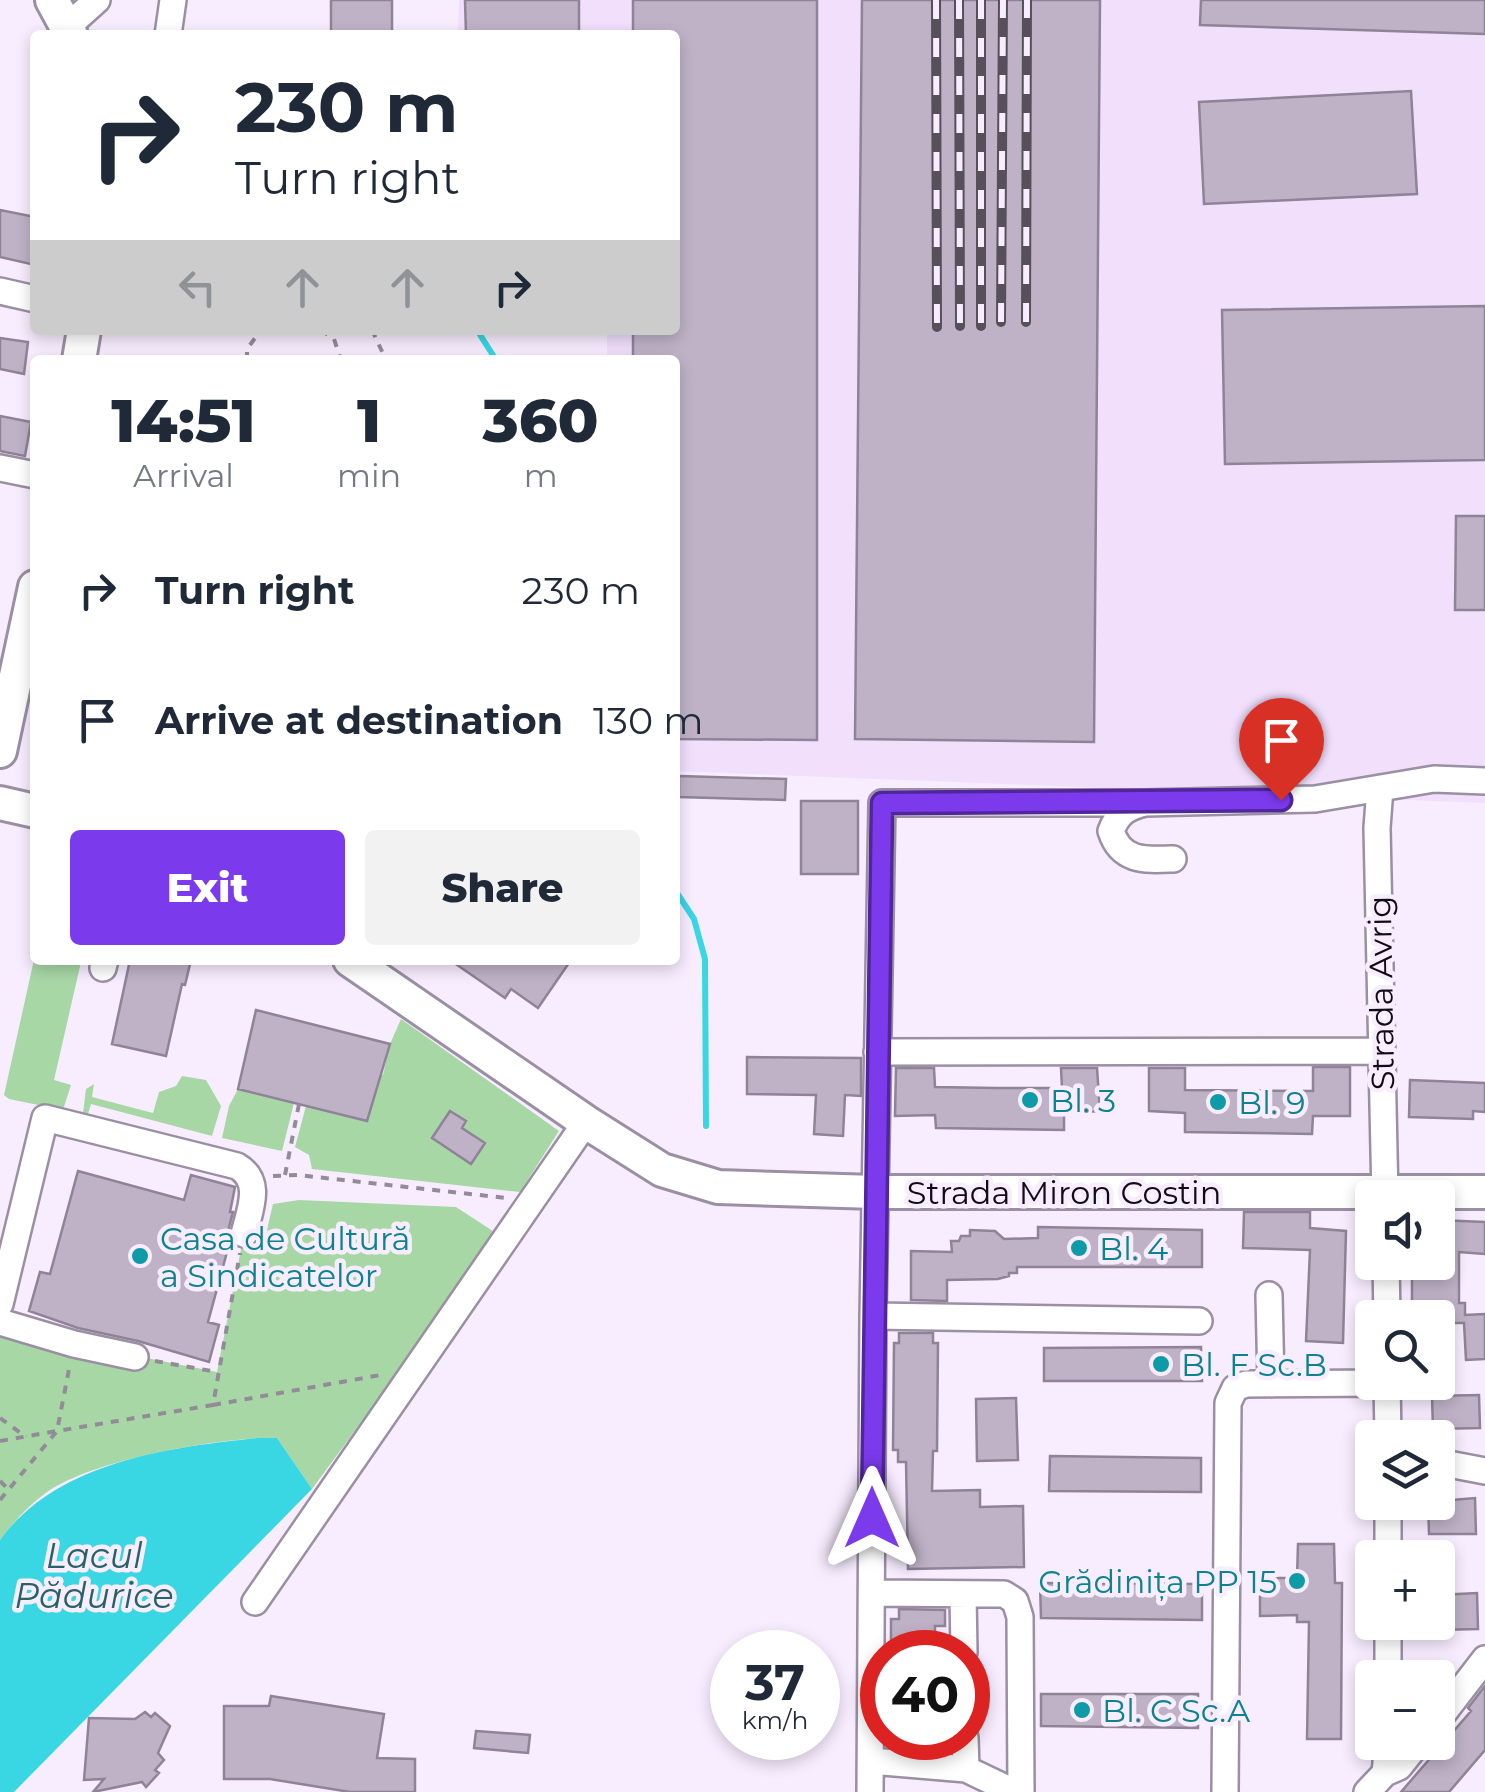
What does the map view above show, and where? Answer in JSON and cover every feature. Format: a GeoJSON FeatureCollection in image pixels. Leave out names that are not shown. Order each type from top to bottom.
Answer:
{"type":"FeatureCollection","features":[{"type":"Feature","properties":{"kind":"main road"},"geometry":{"type":"LineString","coordinates":[[0,751],[30,610]]}},
{"type":"Feature","properties":{"kind":"main road"},"geometry":{"type":"LineString","coordinates":[[0,803],[30,809]]}},
{"type":"Feature","properties":{"kind":"main road","name":"Strada Miron Costin"},"geometry":{"type":"LineString","coordinates":[[357,965],[586,1122],[662,1170],[695,1181],[743,1189],[875,1192],[1355,1194]]}},
{"type":"Feature","properties":{"kind":"main road","name":"Strada Miron Costin"},"geometry":{"type":"LineString","coordinates":[[1455,1193],[1485,1192]]}},
{"type":"Feature","properties":{"kind":"street"},"geometry":{"type":"LineString","coordinates":[[63,21],[97,0]]}},
{"type":"Feature","properties":{"kind":"street"},"geometry":{"type":"LineString","coordinates":[[169,30],[173,0]]}},
{"type":"Feature","properties":{"kind":"street"},"geometry":{"type":"LineString","coordinates":[[0,291],[30,298]]}},
{"type":"Feature","properties":{"kind":"street"},"geometry":{"type":"LineString","coordinates":[[0,468],[30,474]]}},
{"type":"Feature","properties":{"kind":"street"},"geometry":{"type":"LineString","coordinates":[[870,1792],[882,803],[1315,799],[1434,779],[1485,781]]}},
{"type":"Feature","properties":{"kind":"street","name":"Strada Avrig"},"geometry":{"type":"LineString","coordinates":[[1380,788],[1385,1180]]}},
{"type":"Feature","properties":{"kind":"street"},"geometry":{"type":"LineString","coordinates":[[1146,803],[1130,806],[1116,819],[1110,831],[1115,843],[1132,858],[1174,860]]}},
{"type":"Feature","properties":{"kind":"street"},"geometry":{"type":"LineString","coordinates":[[877,1052],[1382,1051]]}},
{"type":"Feature","properties":{"kind":"street"},"geometry":{"type":"LineString","coordinates":[[0,1304],[45,1118],[245,1170],[253,1183],[244,1234]]}},
{"type":"Feature","properties":{"kind":"street"},"geometry":{"type":"LineString","coordinates":[[255,1602],[586,1122]]}},
{"type":"Feature","properties":{"kind":"street"},"geometry":{"type":"LineString","coordinates":[[1269,1295],[1271,1384]]}},
{"type":"Feature","properties":{"kind":"street"},"geometry":{"type":"LineString","coordinates":[[873,1316],[1199,1321]]}},
{"type":"Feature","properties":{"kind":"street"},"geometry":{"type":"LineString","coordinates":[[0,1322],[135,1357]]}},
{"type":"Feature","properties":{"kind":"street"},"geometry":{"type":"LineString","coordinates":[[1225,1792],[1228,1403],[1235,1388],[1355,1383]]}},
{"type":"Feature","properties":{"kind":"street"},"geometry":{"type":"LineString","coordinates":[[1455,1466],[1485,1472]]}},
{"type":"Feature","properties":{"kind":"street"},"geometry":{"type":"LineString","coordinates":[[870,1761],[966,1768],[1018,1792],[1018,1606],[1004,1594],[872,1593]]}},
{"type":"Feature","properties":{"kind":"street"},"geometry":{"type":"LineString","coordinates":[[963,1595],[964,1630]]}},
{"type":"Feature","properties":{"kind":"street"},"geometry":{"type":"LineString","coordinates":[[1455,1698],[1485,1659]]}},
{"type":"Feature","properties":{"kind":"street"},"geometry":{"type":"LineString","coordinates":[[966,1760],[966,1768]]}},
{"type":"Feature","properties":{"kind":"street"},"geometry":{"type":"LineString","coordinates":[[1385,1772],[1386,1760]]}},
{"type":"Feature","properties":{"kind":"street"},"geometry":{"type":"LineString","coordinates":[[1366,1792],[1385,1772],[1400,1767],[1405,1760]]}},
{"type":"Feature","properties":{"kind":"path"},"geometry":{"type":"LineString","coordinates":[[285,1174],[299,1104]]}},
{"type":"Feature","properties":{"kind":"path"},"geometry":{"type":"LineString","coordinates":[[253,1183],[285,1174],[532,1201]]}},
{"type":"Feature","properties":{"kind":"path"},"geometry":{"type":"LineString","coordinates":[[213,1405],[244,1234]]}},
{"type":"Feature","properties":{"kind":"path"},"geometry":{"type":"LineString","coordinates":[[0,1500],[57,1431],[74,1344]]}},
{"type":"Feature","properties":{"kind":"path"},"geometry":{"type":"LineString","coordinates":[[135,1357],[217,1372]]}},
{"type":"Feature","properties":{"kind":"path"},"geometry":{"type":"LineString","coordinates":[[0,1441],[418,1368]]}},
{"type":"Feature","properties":{"kind":"path"},"geometry":{"type":"LineString","coordinates":[[0,1418],[26,1437]]}},
{"type":"Feature","properties":{"kind":"path"},"geometry":{"type":"LineString","coordinates":[[0,1481],[8,1489]]}},
{"type":"Feature","properties":{"kind":"shaded area"},"geometry":{"type":"Polygon","coordinates":[[[459,0],[1485,0],[1485,803],[680,771],[680,355],[607,355],[607,335],[680,335],[680,30],[458,30],[459,0]]]}},
{"type":"Feature","properties":{"kind":"green space"},"geometry":{"type":"Polygon","coordinates":[[[33,965],[80,965],[54,1080],[71,1085],[63,1110],[4,1095],[33,965]]]}},
{"type":"Feature","properties":{"kind":"green space"},"geometry":{"type":"Polygon","coordinates":[[[401,1019],[559,1131],[520,1192],[312,1169],[309,1155],[295,1147],[306,1106],[367,1121],[371,1104],[367,1071],[383,1075],[401,1019]]]}},
{"type":"Feature","properties":{"kind":"green space"},"geometry":{"type":"Polygon","coordinates":[[[182,1076],[206,1080],[221,1106],[212,1136],[91,1104],[87,1117],[83,1113],[86,1089],[94,1084],[92,1097],[153,1113],[159,1092],[176,1086],[182,1076]]]}},
{"type":"Feature","properties":{"kind":"green space"},"geometry":{"type":"Polygon","coordinates":[[[238,1089],[294,1103],[282,1151],[222,1138],[229,1106],[238,1089]]]}},
{"type":"Feature","properties":{"kind":"green space"},"geometry":{"type":"Polygon","coordinates":[[[299,1200],[456,1207],[499,1235],[312,1489],[277,1438],[193,1446],[128,1460],[71,1479],[36,1501],[0,1540],[0,1329],[217,1372],[244,1234],[265,1238],[273,1204],[299,1200]]]}},
{"type":"Feature","properties":{"kind":"water","name":"Lacul Pădurice"},"geometry":{"type":"Polygon","coordinates":[[[277,1438],[312,1489],[14,1792],[0,1792],[0,1540],[51,1492],[83,1476],[152,1454],[277,1438]]]}},
{"type":"Feature","properties":{"kind":"building"},"geometry":{"type":"Polygon","coordinates":[[[331,0],[392,0],[392,30],[331,30],[331,0]]]}},
{"type":"Feature","properties":{"kind":"building"},"geometry":{"type":"Polygon","coordinates":[[[465,0],[579,0],[579,30],[466,30],[465,0]]]}},
{"type":"Feature","properties":{"kind":"building"},"geometry":{"type":"Polygon","coordinates":[[[633,0],[817,0],[817,740],[680,739],[680,355],[633,355],[633,335],[680,335],[680,30],[633,30],[633,0]]]}},
{"type":"Feature","properties":{"kind":"building"},"geometry":{"type":"Polygon","coordinates":[[[862,0],[1100,0],[1094,742],[855,739],[862,0]]]}},
{"type":"Feature","properties":{"kind":"building"},"geometry":{"type":"Polygon","coordinates":[[[1201,0],[1485,0],[1485,34],[1200,25],[1201,0]]]}},
{"type":"Feature","properties":{"kind":"building"},"geometry":{"type":"Polygon","coordinates":[[[1411,91],[1417,194],[1204,204],[1199,102],[1411,91]]]}},
{"type":"Feature","properties":{"kind":"building"},"geometry":{"type":"Polygon","coordinates":[[[0,210],[30,216],[30,264],[0,257],[0,210]]]}},
{"type":"Feature","properties":{"kind":"building"},"geometry":{"type":"Polygon","coordinates":[[[1485,306],[1485,460],[1225,464],[1222,310],[1485,306]]]}},
{"type":"Feature","properties":{"kind":"building"},"geometry":{"type":"Polygon","coordinates":[[[0,338],[28,342],[24,374],[0,369],[0,338]]]}},
{"type":"Feature","properties":{"kind":"building"},"geometry":{"type":"Polygon","coordinates":[[[0,416],[30,422],[25,456],[0,451],[0,416]]]}},
{"type":"Feature","properties":{"kind":"building"},"geometry":{"type":"Polygon","coordinates":[[[1456,516],[1485,516],[1485,610],[1455,610],[1456,516]]]}},
{"type":"Feature","properties":{"kind":"building"},"geometry":{"type":"Polygon","coordinates":[[[680,776],[786,779],[785,800],[680,797],[680,776]]]}},
{"type":"Feature","properties":{"kind":"building"},"geometry":{"type":"Polygon","coordinates":[[[801,801],[858,801],[858,874],[801,874],[801,801]]]}},
{"type":"Feature","properties":{"kind":"building"},"geometry":{"type":"Polygon","coordinates":[[[129,965],[190,965],[166,1056],[112,1044],[129,965]]]}},
{"type":"Feature","properties":{"kind":"building"},"geometry":{"type":"Polygon","coordinates":[[[457,965],[568,965],[538,1008],[511,989],[505,998],[457,965]]]}},
{"type":"Feature","properties":{"kind":"building"},"geometry":{"type":"Polygon","coordinates":[[[256,1010],[390,1044],[367,1121],[238,1089],[256,1010]]]}},
{"type":"Feature","properties":{"kind":"building"},"geometry":{"type":"Polygon","coordinates":[[[747,1057],[861,1058],[861,1096],[845,1095],[843,1136],[814,1134],[816,1095],[747,1094],[747,1057]]]}},
{"type":"Feature","properties":{"kind":"building"},"geometry":{"type":"Polygon","coordinates":[[[1313,1067],[1350,1067],[1350,1116],[1313,1116],[1312,1134],[1185,1132],[1185,1113],[1149,1111],[1149,1068],[1185,1068],[1185,1090],[1313,1091],[1313,1067]]]}},
{"type":"Feature","properties":{"kind":"building"},"geometry":{"type":"Polygon","coordinates":[[[896,1068],[934,1068],[935,1087],[1062,1088],[1061,1068],[1097,1068],[1100,1111],[1064,1113],[1064,1130],[936,1128],[935,1115],[895,1116],[896,1068]]]}},
{"type":"Feature","properties":{"kind":"building"},"geometry":{"type":"Polygon","coordinates":[[[1410,1080],[1485,1083],[1485,1112],[1473,1111],[1473,1119],[1409,1117],[1410,1080]]]}},
{"type":"Feature","properties":{"kind":"building"},"geometry":{"type":"Polygon","coordinates":[[[450,1111],[466,1121],[462,1128],[485,1143],[471,1164],[432,1138],[450,1111]]]}},
{"type":"Feature","properties":{"kind":"building","name":"Casa de Cultură a Sindicatelor"},"geometry":{"type":"Polygon","coordinates":[[[78,1171],[184,1200],[191,1175],[235,1187],[230,1241],[208,1322],[219,1325],[209,1362],[29,1311],[40,1272],[50,1274],[78,1171]]]}},
{"type":"Feature","properties":{"kind":"building"},"geometry":{"type":"Polygon","coordinates":[[[1244,1212],[1310,1212],[1310,1228],[1346,1231],[1343,1343],[1306,1341],[1310,1250],[1243,1248],[1244,1212]]]}},
{"type":"Feature","properties":{"kind":"building"},"geometry":{"type":"Polygon","coordinates":[[[1455,1221],[1485,1222],[1485,1254],[1459,1252],[1459,1303],[1465,1303],[1465,1315],[1485,1314],[1485,1359],[1466,1360],[1464,1323],[1455,1323],[1455,1300],[1412,1300],[1412,1280],[1455,1280],[1455,1221]]]}},
{"type":"Feature","properties":{"kind":"building"},"geometry":{"type":"Polygon","coordinates":[[[1038,1227],[1202,1230],[1202,1267],[1017,1267],[1017,1273],[998,1279],[947,1280],[947,1301],[911,1300],[911,1251],[952,1252],[951,1241],[970,1236],[970,1230],[995,1231],[1004,1239],[1038,1238],[1038,1227]]]}},
{"type":"Feature","properties":{"kind":"building"},"geometry":{"type":"Polygon","coordinates":[[[899,1333],[933,1333],[933,1343],[938,1343],[937,1451],[933,1451],[932,1491],[980,1490],[980,1507],[1023,1506],[1024,1567],[908,1569],[906,1462],[898,1462],[898,1450],[893,1450],[894,1343],[899,1343],[899,1333]]]}},
{"type":"Feature","properties":{"kind":"building"},"geometry":{"type":"Polygon","coordinates":[[[1201,1347],[1202,1381],[1044,1381],[1044,1348],[1201,1347]]]}},
{"type":"Feature","properties":{"kind":"building"},"geometry":{"type":"Polygon","coordinates":[[[1479,1395],[1480,1428],[1455,1429],[1455,1420],[1433,1420],[1432,1400],[1455,1400],[1455,1396],[1479,1395]]]}},
{"type":"Feature","properties":{"kind":"building"},"geometry":{"type":"Polygon","coordinates":[[[1016,1398],[1018,1460],[977,1461],[976,1399],[1016,1398]]]}},
{"type":"Feature","properties":{"kind":"building"},"geometry":{"type":"Polygon","coordinates":[[[1050,1456],[1201,1458],[1201,1492],[1049,1491],[1050,1456]]]}},
{"type":"Feature","properties":{"kind":"building"},"geometry":{"type":"Polygon","coordinates":[[[1475,1498],[1476,1534],[1429,1534],[1429,1520],[1455,1520],[1455,1500],[1475,1498]]]}},
{"type":"Feature","properties":{"kind":"building"},"geometry":{"type":"Polygon","coordinates":[[[1298,1544],[1334,1544],[1335,1583],[1342,1583],[1341,1739],[1307,1739],[1309,1622],[1297,1622],[1297,1615],[1260,1616],[1260,1578],[1297,1578],[1298,1544]]]}},
{"type":"Feature","properties":{"kind":"building"},"geometry":{"type":"Polygon","coordinates":[[[1040,1583],[1202,1584],[1202,1620],[1041,1618],[1040,1583]]]}},
{"type":"Feature","properties":{"kind":"building"},"geometry":{"type":"Polygon","coordinates":[[[1477,1593],[1478,1629],[1455,1630],[1455,1594],[1477,1593]]]}},
{"type":"Feature","properties":{"kind":"building"},"geometry":{"type":"Polygon","coordinates":[[[899,1609],[945,1610],[945,1626],[935,1626],[935,1630],[891,1630],[891,1619],[899,1619],[899,1609]]]}},
{"type":"Feature","properties":{"kind":"building"},"geometry":{"type":"Polygon","coordinates":[[[1485,1686],[1485,1750],[1449,1792],[1401,1792],[1429,1760],[1455,1760],[1455,1730],[1471,1711],[1468,1708],[1485,1686]]]}},
{"type":"Feature","properties":{"kind":"building"},"geometry":{"type":"Polygon","coordinates":[[[1041,1694],[1198,1694],[1198,1728],[1041,1726],[1041,1694]]]}},
{"type":"Feature","properties":{"kind":"building"},"geometry":{"type":"Polygon","coordinates":[[[271,1696],[384,1714],[377,1758],[415,1759],[415,1792],[350,1792],[270,1779],[224,1779],[224,1706],[269,1706],[271,1696]]]}},
{"type":"Feature","properties":{"kind":"building"},"geometry":{"type":"Polygon","coordinates":[[[145,1712],[151,1717],[155,1713],[170,1726],[158,1753],[164,1760],[155,1770],[159,1773],[146,1787],[142,1782],[93,1792],[104,1779],[84,1780],[89,1718],[135,1719],[145,1712]]]}},
{"type":"Feature","properties":{"kind":"building"},"geometry":{"type":"Polygon","coordinates":[[[476,1731],[530,1735],[528,1753],[474,1748],[476,1731]]]}},
{"type":"Feature","properties":{"kind":"waterway"},"geometry":{"type":"LineString","coordinates":[[480,335],[493,355]]}},
{"type":"Feature","properties":{"kind":"waterway"},"geometry":{"type":"LineString","coordinates":[[680,898],[694,919],[705,959],[706,1126]]}},
{"type":"Feature","properties":{"kind":"railway"},"geometry":{"type":"LineString","coordinates":[[936,0],[937,327]]}},
{"type":"Feature","properties":{"kind":"railway"},"geometry":{"type":"LineString","coordinates":[[959,0],[960,326]]}},
{"type":"Feature","properties":{"kind":"railway"},"geometry":{"type":"LineString","coordinates":[[981,0],[981,326]]}},
{"type":"Feature","properties":{"kind":"railway"},"geometry":{"type":"LineString","coordinates":[[1001,322],[1003,0]]}},
{"type":"Feature","properties":{"kind":"railway"},"geometry":{"type":"LineString","coordinates":[[1026,322],[1027,0]]}},
{"type":"Feature","properties":{"kind":"place","name":"Bl. 3"},"geometry":{"type":"Point","coordinates":[1030,1100]}},
{"type":"Feature","properties":{"kind":"place","name":"Bl. 9"},"geometry":{"type":"Point","coordinates":[1218,1102]}},
{"type":"Feature","properties":{"kind":"place","name":"Bl. 4"},"geometry":{"type":"Point","coordinates":[1079,1248]}},
{"type":"Feature","properties":{"kind":"place","name":"Casa de Cultură a Sindicatelor"},"geometry":{"type":"Point","coordinates":[140,1256]}},
{"type":"Feature","properties":{"kind":"place","name":"Bl. F Sc.B"},"geometry":{"type":"Point","coordinates":[1161,1364]}},
{"type":"Feature","properties":{"kind":"place","name":"Grădinița PP 15"},"geometry":{"type":"Point","coordinates":[1297,1581]}},
{"type":"Feature","properties":{"kind":"place","name":"Bl. C Sc.A"},"geometry":{"type":"Point","coordinates":[1082,1710]}},
{"type":"Feature","properties":{"kind":"route"},"geometry":{"type":"LineString","coordinates":[[872,1518],[882,803],[1281,800]]}}]}
